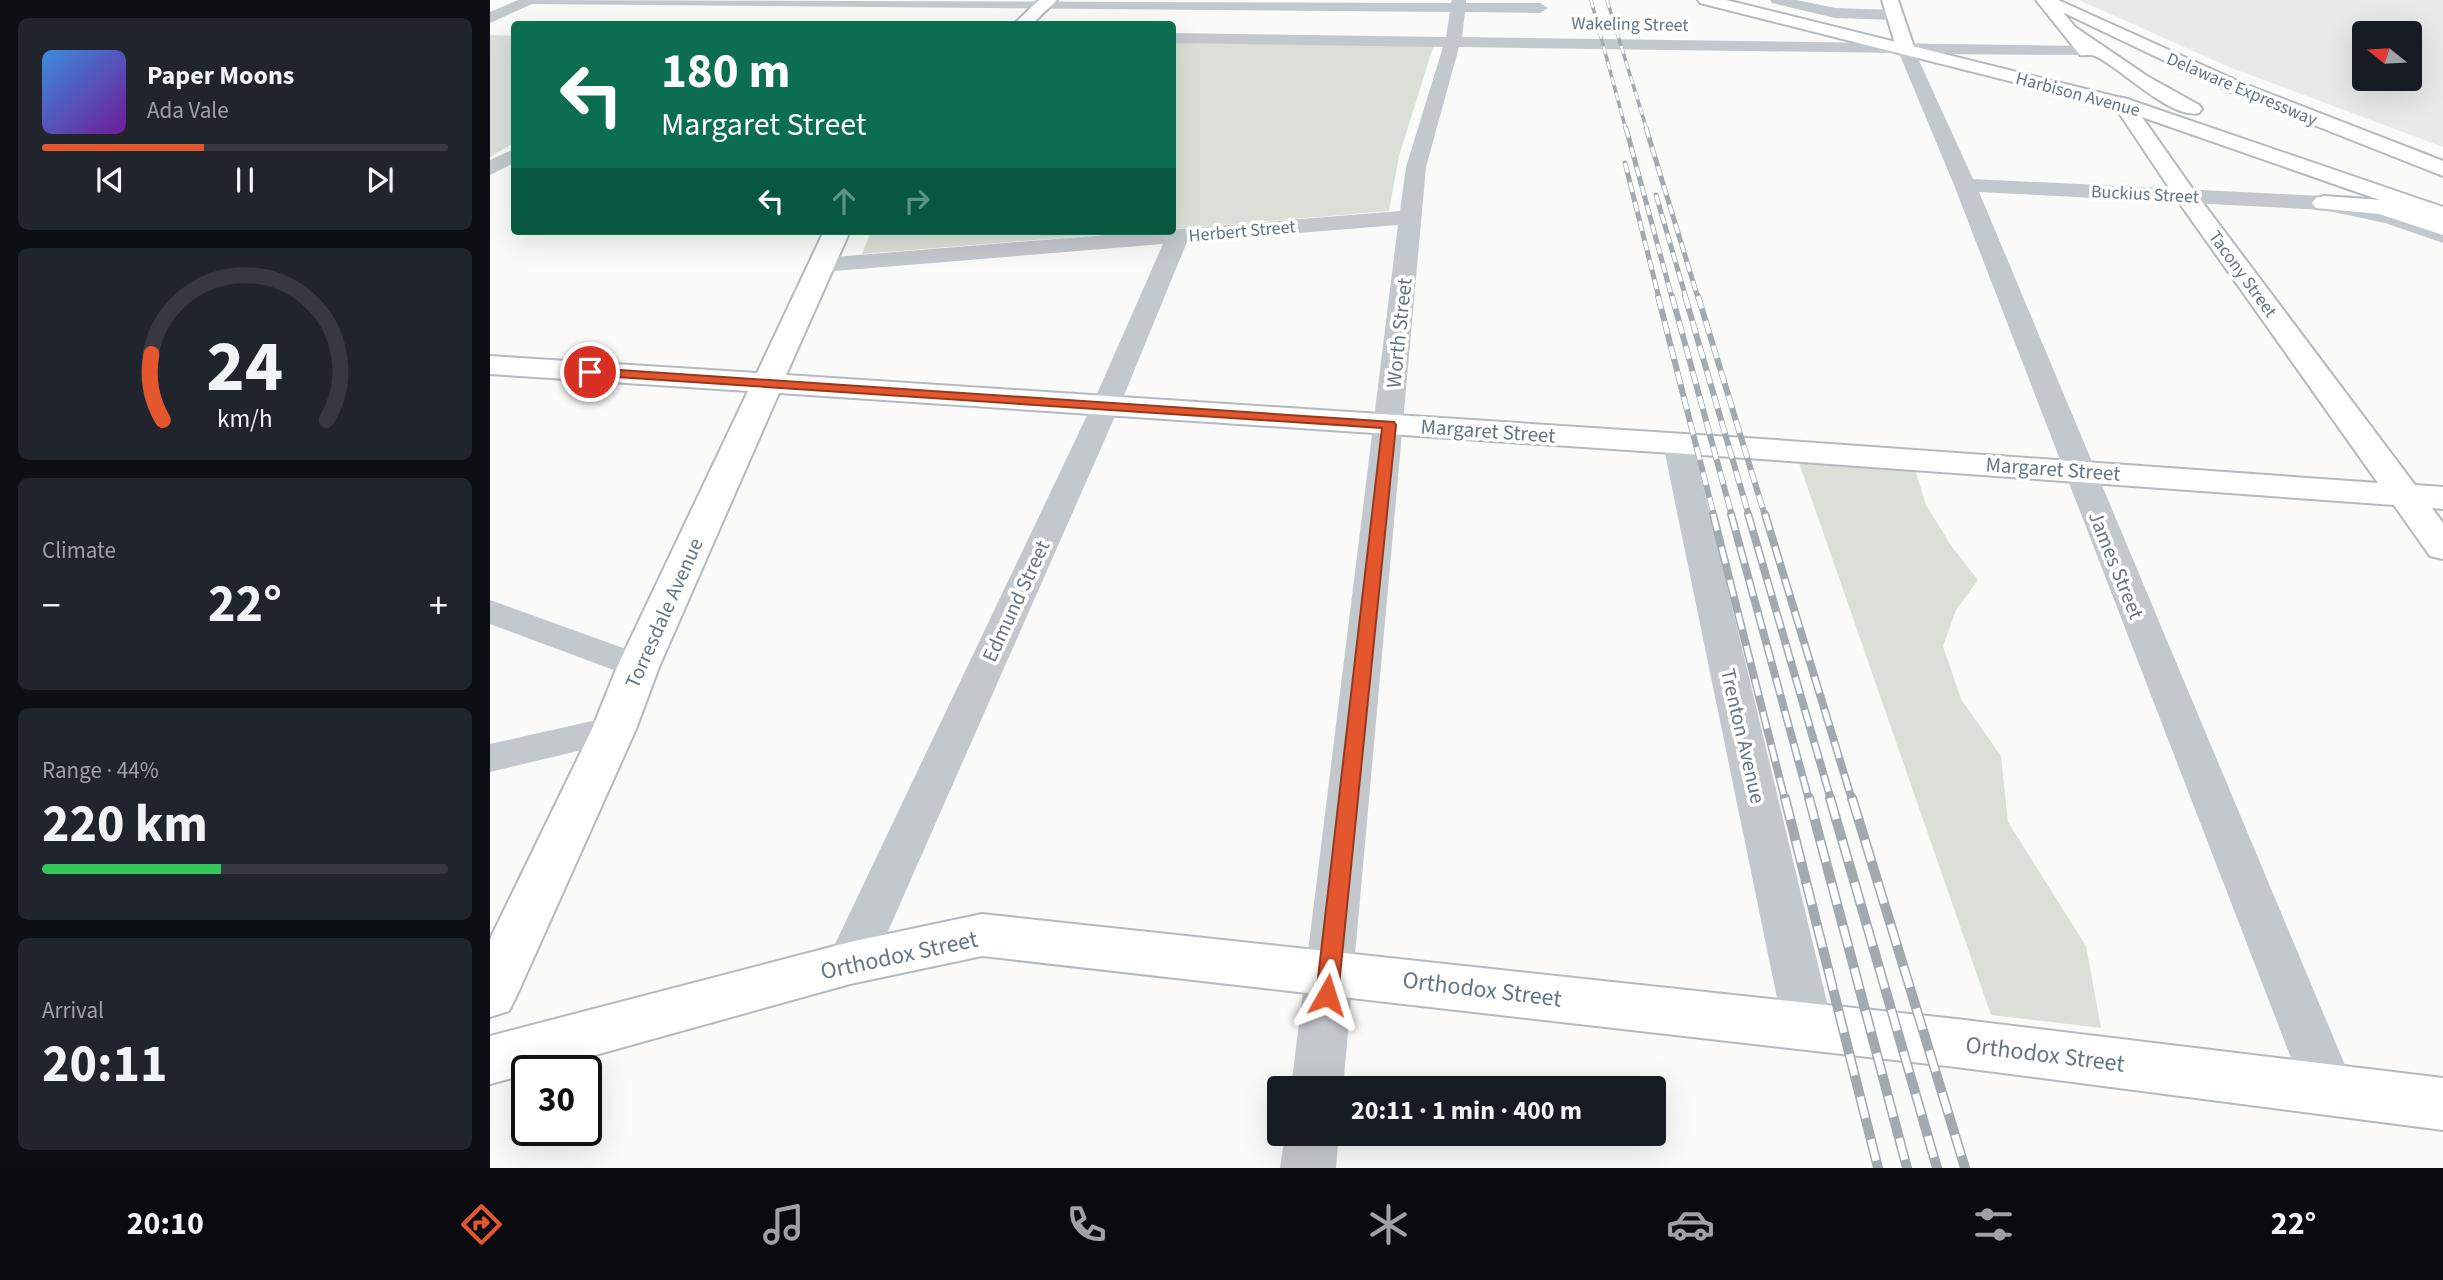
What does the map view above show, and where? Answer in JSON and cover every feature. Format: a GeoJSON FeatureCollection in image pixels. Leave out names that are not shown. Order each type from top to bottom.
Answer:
{"type":"FeatureCollection","features":[{"type":"Feature","properties":{"kind":"main road","name":"Harbison Avenue"},"geometry":{"type":"LineString","coordinates":[[1706,0],[1936,48],[2119,98],[2443,215]]}},
{"type":"Feature","properties":{"kind":"main road","name":"Harbison Avenue"},"geometry":{"type":"LineString","coordinates":[[1741,0],[2229,126],[2443,198]]}},
{"type":"Feature","properties":{"kind":"main road","name":"Tacony Street"},"geometry":{"type":"LineString","coordinates":[[2044,0],[2086,51],[2186,196],[2443,548]]}},
{"type":"Feature","properties":{"kind":"main road","name":"Delaware Expressway"},"geometry":{"type":"LineString","coordinates":[[2044,0],[2176,62],[2299,114],[2443,169]]}},
{"type":"Feature","properties":{"kind":"main road","name":"Delaware Expressway"},"geometry":{"type":"LineString","coordinates":[[2074,0],[2211,62],[2443,153]]}},
{"type":"Feature","properties":{"kind":"main road"},"geometry":{"type":"LineString","coordinates":[[1025,21],[1047,2]]}},
{"type":"Feature","properties":{"kind":"main road","name":"James Street"},"geometry":{"type":"LineString","coordinates":[[1892,7],[1904,43]]}},
{"type":"Feature","properties":{"kind":"main road"},"geometry":{"type":"LineString","coordinates":[[2072,32],[2165,96],[2229,126]]}},
{"type":"Feature","properties":{"kind":"main road"},"geometry":{"type":"LineString","coordinates":[[2381,194],[2443,221]]}},
{"type":"Feature","properties":{"kind":"main road"},"geometry":{"type":"LineString","coordinates":[[2324,203],[2382,208],[2443,228]]}},
{"type":"Feature","properties":{"kind":"main road","name":"Torresdale Avenue"},"geometry":{"type":"LineString","coordinates":[[490,995],[614,729],[638,667],[835,235]]}},
{"type":"Feature","properties":{"kind":"main road","name":"Margaret Street"},"geometry":{"type":"LineString","coordinates":[[490,365],[2078,471],[2443,498]]}},
{"type":"Feature","properties":{"kind":"main road","name":"Orthodox Street"},"geometry":{"type":"LineString","coordinates":[[490,1059],[850,963],[982,934],[1808,1027],[2443,1104]]}},
{"type":"Feature","properties":{"kind":"street"},"geometry":{"type":"LineString","coordinates":[[490,18],[530,0],[1047,2],[1300,18],[1458,4],[1540,8]]}},
{"type":"Feature","properties":{"kind":"street"},"geometry":{"type":"LineString","coordinates":[[1777,0],[1835,13],[1892,7]]}},
{"type":"Feature","properties":{"kind":"street"},"geometry":{"type":"LineString","coordinates":[[750,19],[782,1]]}},
{"type":"Feature","properties":{"kind":"street","name":"Worth Street"},"geometry":{"type":"LineString","coordinates":[[1318,1076],[1416,167],[1453,41],[1458,4]]}},
{"type":"Feature","properties":{"kind":"street","name":"Wakeling Street"},"geometry":{"type":"LineString","coordinates":[[1176,37],[1300,18],[1453,41],[1904,43]]}},
{"type":"Feature","properties":{"kind":"street","name":"James Street"},"geometry":{"type":"LineString","coordinates":[[1904,43],[1965,185],[2329,1089]]}},
{"type":"Feature","properties":{"kind":"street"},"geometry":{"type":"LineString","coordinates":[[1936,48],[2086,51]]}},
{"type":"Feature","properties":{"kind":"street"},"geometry":{"type":"LineString","coordinates":[[490,169],[511,157]]}},
{"type":"Feature","properties":{"kind":"street","name":"Buckius Street"},"geometry":{"type":"LineString","coordinates":[[1965,185],[2324,203],[2391,218],[2443,236]]}},
{"type":"Feature","properties":{"kind":"street","name":"Herbert Street"},"geometry":{"type":"LineString","coordinates":[[821,265],[1410,217]]}},
{"type":"Feature","properties":{"kind":"street","name":"Edmund Street"},"geometry":{"type":"LineString","coordinates":[[850,963],[1106,405],[1178,236]]}},
{"type":"Feature","properties":{"kind":"street","name":"Trenton Avenue"},"geometry":{"type":"LineString","coordinates":[[1678,444],[1808,1027]]}},
{"type":"Feature","properties":{"kind":"street"},"geometry":{"type":"LineString","coordinates":[[490,611],[638,667]]}},
{"type":"Feature","properties":{"kind":"street"},"geometry":{"type":"LineString","coordinates":[[490,758],[614,729]]}},
{"type":"Feature","properties":{"kind":"street"},"geometry":{"type":"LineString","coordinates":[[1308,1168],[1311,1146]]}},
{"type":"Feature","properties":{"kind":"shaded area"},"geometry":{"type":"Polygon","coordinates":[[[2079,0],[2443,0],[2443,147],[2229,67],[2079,0]]]}},
{"type":"Feature","properties":{"kind":"shaded area"},"geometry":{"type":"Polygon","coordinates":[[[490,35],[511,36],[511,145],[490,157],[490,35]]]}},
{"type":"Feature","properties":{"kind":"shaded area"},"geometry":{"type":"Polygon","coordinates":[[[1176,42],[1434,44],[1399,156],[1389,211],[1176,229],[1176,42]]]}},
{"type":"Feature","properties":{"kind":"shaded area"},"geometry":{"type":"Polygon","coordinates":[[[869,235],[1096,235],[862,254],[869,235]]]}},
{"type":"Feature","properties":{"kind":"shaded area"},"geometry":{"type":"Polygon","coordinates":[[[1798,460],[1914,466],[1926,505],[1952,547],[1978,580],[1956,610],[1943,646],[1961,699],[2001,756],[2008,822],[2086,946],[2101,1028],[1991,1015],[1798,460]]]}},
{"type":"Feature","properties":{"kind":"railway"},"geometry":{"type":"LineString","coordinates":[[1591,0],[1626,130]]}},
{"type":"Feature","properties":{"kind":"railway"},"geometry":{"type":"LineString","coordinates":[[1607,0],[1647,130]]}},
{"type":"Feature","properties":{"kind":"railway"},"geometry":{"type":"LineString","coordinates":[[1626,128],[1672,298]]}},
{"type":"Feature","properties":{"kind":"railway"},"geometry":{"type":"LineString","coordinates":[[1646,128],[1698,298]]}},
{"type":"Feature","properties":{"kind":"railway"},"geometry":{"type":"LineString","coordinates":[[1625,163],[1659,298]]}},
{"type":"Feature","properties":{"kind":"railway"},"geometry":{"type":"LineString","coordinates":[[1656,195],[1686,298]]}},
{"type":"Feature","properties":{"kind":"railway"},"geometry":{"type":"LineString","coordinates":[[1658,296],[1714,516]]}},
{"type":"Feature","properties":{"kind":"railway"},"geometry":{"type":"LineString","coordinates":[[1672,296],[1732,516]]}},
{"type":"Feature","properties":{"kind":"railway"},"geometry":{"type":"LineString","coordinates":[[1685,296],[1749,516]]}},
{"type":"Feature","properties":{"kind":"railway"},"geometry":{"type":"LineString","coordinates":[[1698,296],[1765,516]]}},
{"type":"Feature","properties":{"kind":"railway"},"geometry":{"type":"LineString","coordinates":[[1713,514],[1785,800]]}},
{"type":"Feature","properties":{"kind":"railway"},"geometry":{"type":"LineString","coordinates":[[1731,514],[1809,800]]}},
{"type":"Feature","properties":{"kind":"railway"},"geometry":{"type":"LineString","coordinates":[[1748,514],[1831,800]]}},
{"type":"Feature","properties":{"kind":"railway"},"geometry":{"type":"LineString","coordinates":[[1765,514],[1852,800]]}},
{"type":"Feature","properties":{"kind":"railway"},"geometry":{"type":"LineString","coordinates":[[1785,798],[1878,1168]]}},
{"type":"Feature","properties":{"kind":"railway"},"geometry":{"type":"LineString","coordinates":[[1809,798],[1907,1168]]}},
{"type":"Feature","properties":{"kind":"railway"},"geometry":{"type":"LineString","coordinates":[[1830,798],[1937,1168]]}},
{"type":"Feature","properties":{"kind":"railway"},"geometry":{"type":"LineString","coordinates":[[1852,798],[1965,1168]]}},
{"type":"Feature","properties":{"kind":"route"},"geometry":{"type":"LineString","coordinates":[[590,372],[1389,425],[1327,995]]}}]}
